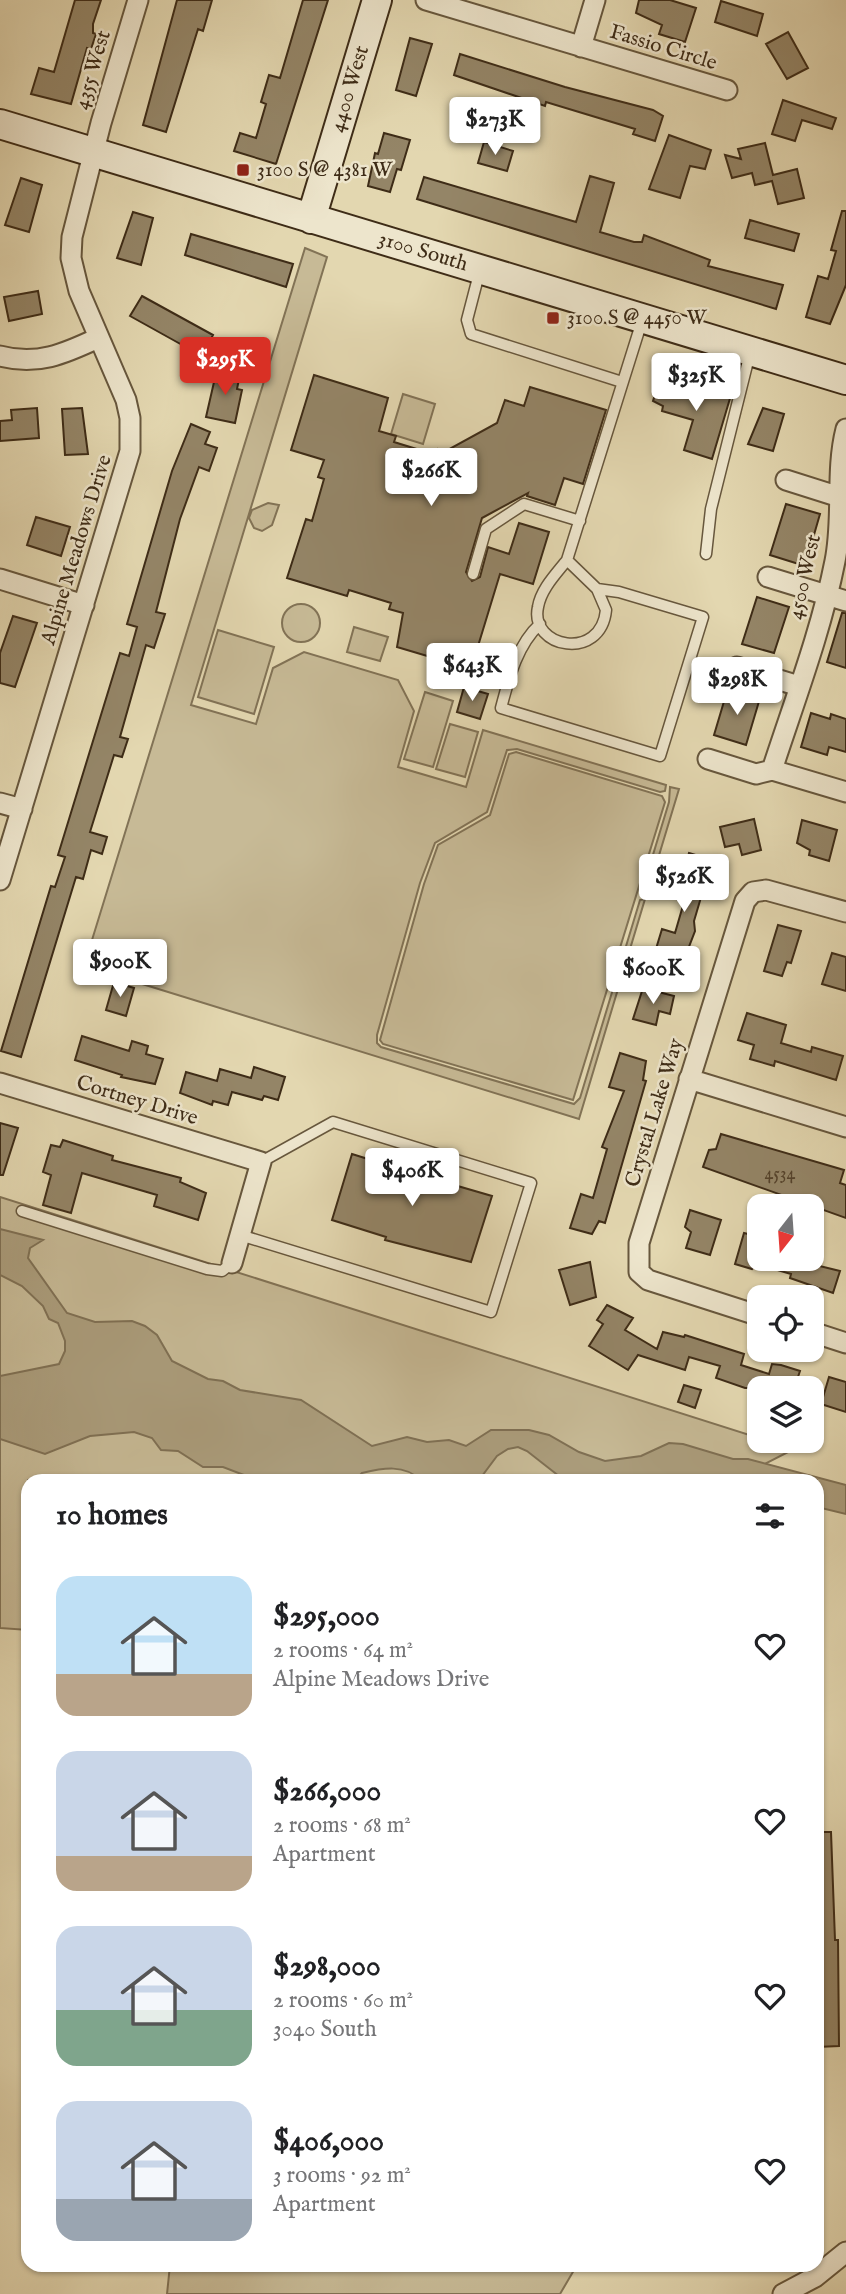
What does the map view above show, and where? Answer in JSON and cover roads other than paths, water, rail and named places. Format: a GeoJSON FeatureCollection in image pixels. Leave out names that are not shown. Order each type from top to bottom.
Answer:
{"type":"FeatureCollection","features":[{"type":"Feature","properties":{"kind":"main road","name":"4400 West"},"geometry":{"type":"LineString","coordinates":[[311,219],[377,0]]}},
{"type":"Feature","properties":{"kind":"main road","name":"3100 South"},"geometry":{"type":"LineString","coordinates":[[0,124],[846,380]]}},
{"type":"Feature","properties":{"kind":"street","name":"4355 West"},"geometry":{"type":"LineString","coordinates":[[94,153],[138,0]]}},
{"type":"Feature","properties":{"kind":"street","name":"Fassio Circle"},"geometry":{"type":"LineString","coordinates":[[426,0],[727,90]]}},
{"type":"Feature","properties":{"kind":"street"},"geometry":{"type":"LineString","coordinates":[[581,47],[595,0]]}},
{"type":"Feature","properties":{"kind":"street","name":"Alpine Meadows Drive"},"geometry":{"type":"LineString","coordinates":[[0,880],[127,466],[131,435],[125,400],[79,291],[71,258],[75,215],[94,153]]}},
{"type":"Feature","properties":{"kind":"street"},"geometry":{"type":"LineString","coordinates":[[0,356],[27,361],[48,359],[98,338]]}},
{"type":"Feature","properties":{"kind":"street","name":"4500 West"},"geometry":{"type":"LineString","coordinates":[[772,770],[799,686],[837,598],[836,558],[843,498],[846,429]]}},
{"type":"Feature","properties":{"kind":"street"},"geometry":{"type":"LineString","coordinates":[[786,481],[843,498]]}},
{"type":"Feature","properties":{"kind":"street"},"geometry":{"type":"LineString","coordinates":[[768,577],[837,598]]}},
{"type":"Feature","properties":{"kind":"street"},"geometry":{"type":"LineString","coordinates":[[0,579],[84,604]]}},
{"type":"Feature","properties":{"kind":"street"},"geometry":{"type":"LineString","coordinates":[[737,667],[799,686]]}},
{"type":"Feature","properties":{"kind":"street"},"geometry":{"type":"LineString","coordinates":[[708,760],[757,774],[772,770],[846,792]]}},
{"type":"Feature","properties":{"kind":"street"},"geometry":{"type":"LineString","coordinates":[[0,803],[22,810]]}},
{"type":"Feature","properties":{"kind":"street","name":"Crystal Lake Way"},"geometry":{"type":"LineString","coordinates":[[747,1312],[664,1287],[639,1272],[639,1243],[738,915],[753,892],[766,890],[846,912]]}},
{"type":"Feature","properties":{"kind":"street"},"geometry":{"type":"LineString","coordinates":[[689,1079],[846,1127]]}},
{"type":"Feature","properties":{"kind":"street","name":"Cortney Drive"},"geometry":{"type":"LineString","coordinates":[[0,1083],[261,1162]]}},
{"type":"Feature","properties":{"kind":"street"},"geometry":{"type":"LineString","coordinates":[[232,1263],[261,1162]]}},
{"type":"Feature","properties":{"kind":"street"},"geometry":{"type":"LineString","coordinates":[[824,1336],[846,1343]]}},
{"type":"Feature","properties":{"kind":"street"},"geometry":{"type":"LineString","coordinates":[[824,2270],[846,2252]]}},
{"type":"Feature","properties":{"kind":"street"},"geometry":{"type":"LineString","coordinates":[[783,2294],[821,2272]]}},
{"type":"Feature","properties":{"kind":"lane"},"geometry":{"type":"LineString","coordinates":[[481,270],[467,320],[471,334],[622,382]]}},
{"type":"Feature","properties":{"kind":"lane"},"geometry":{"type":"LineString","coordinates":[[567,560],[597,589],[604,603],[606,617],[591,638],[581,643],[561,643],[540,624],[536,615],[542,592],[567,560],[642,319]]}},
{"type":"Feature","properties":{"kind":"lane"},"geometry":{"type":"LineString","coordinates":[[706,554],[711,509],[751,352]]}},
{"type":"Feature","properties":{"kind":"lane"},"geometry":{"type":"LineString","coordinates":[[472,574],[486,529],[524,504],[580,521]]}},
{"type":"Feature","properties":{"kind":"lane"},"geometry":{"type":"LineString","coordinates":[[540,624],[531,632],[515,659],[500,708],[660,756],[703,617],[619,592],[597,589]]}},
{"type":"Feature","properties":{"kind":"lane"},"geometry":{"type":"LineString","coordinates":[[240,1235],[491,1312],[531,1183],[333,1122],[261,1162]]}},
{"type":"Feature","properties":{"kind":"lane"},"geometry":{"type":"LineString","coordinates":[[22,1211],[207,1269],[222,1271],[232,1263]]}},
{"type":"Feature","properties":{"kind":"place","name":"3100 S @ 4381 W"},"geometry":{"type":"Point","coordinates":[243,170]}},
{"type":"Feature","properties":{"kind":"place","name":"3100 S @ 4450 W"},"geometry":{"type":"Point","coordinates":[553,318]}}]}
